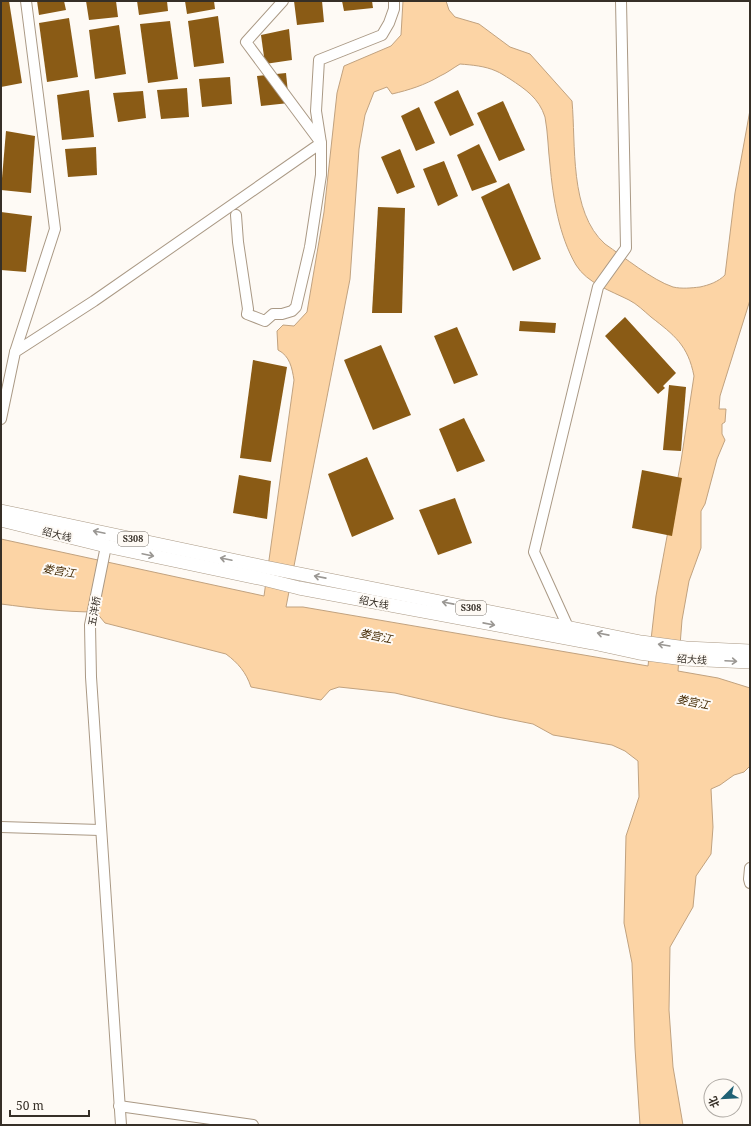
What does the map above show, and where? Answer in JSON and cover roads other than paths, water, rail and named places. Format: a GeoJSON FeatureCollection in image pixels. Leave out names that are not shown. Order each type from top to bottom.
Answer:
{"type":"FeatureCollection","features":[{"type":"Feature","properties":{"kind":"main road","name":"绍大线"},"geometry":{"type":"LineString","coordinates":[[1,511],[264,573],[299,588],[585,642],[640,647],[750,662]]}},
{"type":"Feature","properties":{"kind":"main road","name":"绍大线"},"geometry":{"type":"LineString","coordinates":[[1,520],[106,546],[264,573],[301,574],[568,627],[640,647]]}},
{"type":"Feature","properties":{"kind":"main road","name":"绍大线"},"geometry":{"type":"LineString","coordinates":[[685,654],[750,651]]}},
{"type":"Feature","properties":{"kind":"street"},"geometry":{"type":"LineString","coordinates":[[1,418],[15,352],[55,229],[26,1]]}},
{"type":"Feature","properties":{"kind":"street"},"geometry":{"type":"LineString","coordinates":[[283,1],[246,42],[321,143]]}},
{"type":"Feature","properties":{"kind":"street"},"geometry":{"type":"LineString","coordinates":[[236,214],[238,242],[248,309],[247,314],[266,321],[273,314],[282,314],[292,311],[298,302],[301,280],[310,247],[321,175],[321,143],[316,111],[318,60],[382,35],[389,23],[394,9],[394,1]]}},
{"type":"Feature","properties":{"kind":"street"},"geometry":{"type":"LineString","coordinates":[[568,627],[534,552],[598,287],[626,248],[621,1]]}},
{"type":"Feature","properties":{"kind":"street"},"geometry":{"type":"LineString","coordinates":[[15,352],[94,301],[321,143]]}},
{"type":"Feature","properties":{"kind":"street","name":"五洋桥"},"geometry":{"type":"LineString","coordinates":[[106,546],[90,625],[91,677],[120,1125]]}},
{"type":"Feature","properties":{"kind":"street"},"geometry":{"type":"LineString","coordinates":[[1,827],[100,830]]}},
{"type":"Feature","properties":{"kind":"street"},"geometry":{"type":"LineString","coordinates":[[750,868],[750,883]]}},
{"type":"Feature","properties":{"kind":"street"},"geometry":{"type":"LineString","coordinates":[[119,1106],[253,1125]]}},
{"type":"Feature","properties":{"kind":"water","name":"娄宫江"},"geometry":{"type":"Polygon","coordinates":[[[403,1],[446,1],[449,10],[455,17],[479,24],[510,47],[530,54],[572,101],[576,177],[585,214],[593,230],[605,244],[647,274],[673,287],[700,287],[713,283],[725,275],[735,193],[750,110],[750,300],[720,396],[719,409],[726,409],[725,422],[722,424],[722,434],[725,440],[717,459],[705,504],[701,511],[701,548],[689,581],[682,620],[678,671],[718,678],[750,688],[750,766],[744,772],[734,775],[720,785],[711,789],[713,827],[711,854],[696,876],[693,907],[670,947],[669,1010],[673,1067],[683,1125],[640,1125],[632,963],[624,923],[626,836],[639,797],[638,761],[625,751],[612,745],[553,735],[533,724],[395,693],[339,687],[330,690],[321,700],[251,687],[241,668],[226,654],[105,623],[96,612],[60,611],[1,604],[1,539],[264,596],[294,380],[288,359],[278,350],[277,331],[283,325],[294,326],[307,312],[324,212],[337,93],[344,66],[391,46],[401,35],[403,1]],[[460,64],[423,85],[411,89],[392,94],[387,87],[374,92],[365,115],[359,149],[350,279],[286,607],[303,607],[648,666],[656,596],[681,461],[694,376],[691,365],[684,348],[667,329],[632,302],[593,282],[586,277],[576,265],[565,242],[555,203],[551,178],[547,129],[545,117],[539,104],[521,86],[498,72],[483,67],[460,64]]]}}]}
